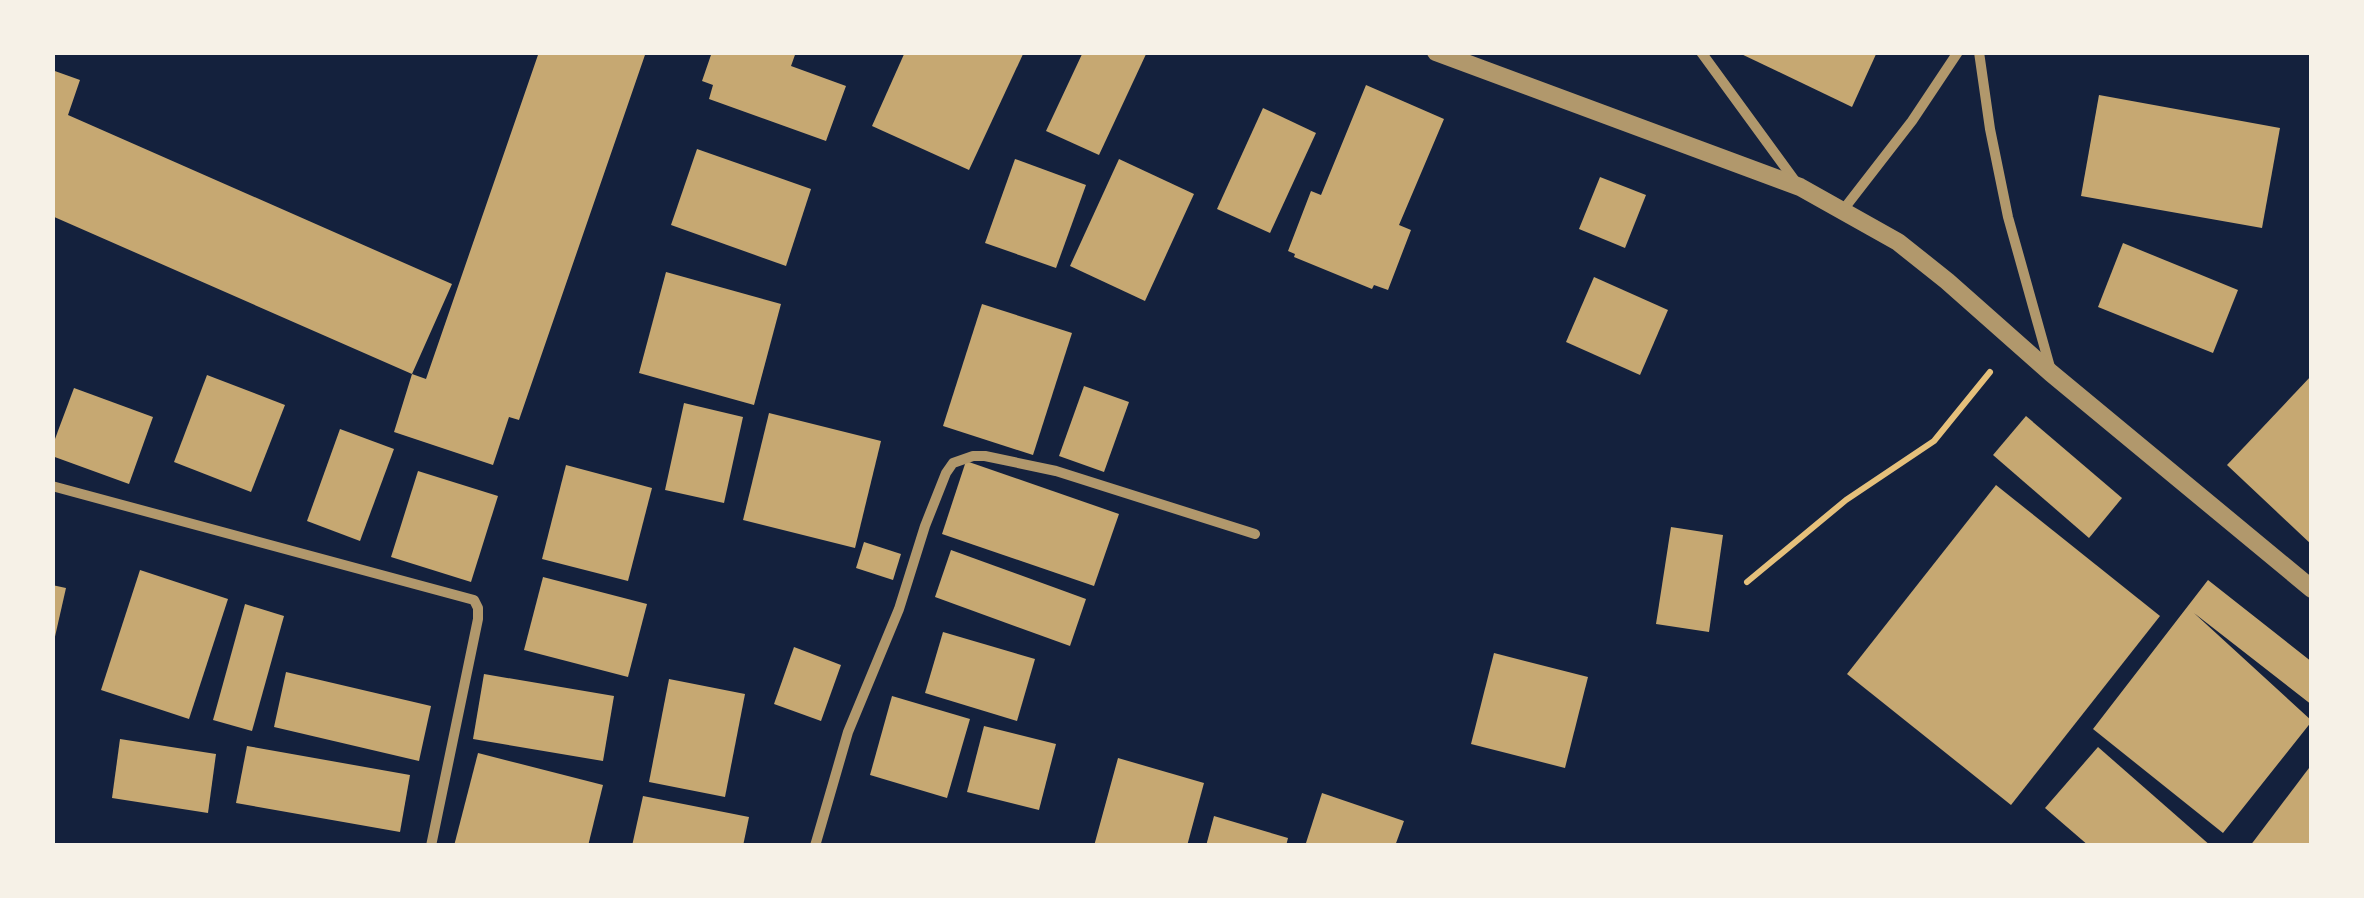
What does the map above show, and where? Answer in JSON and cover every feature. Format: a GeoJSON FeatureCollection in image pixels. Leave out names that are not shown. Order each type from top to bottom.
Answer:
{"type":"FeatureCollection","features":[{"type":"Feature","properties":{"kind":"street"},"geometry":{"type":"LineString","coordinates":[[1436,52],[1800,187],[1898,242],[2312,589]]}},
{"type":"Feature","properties":{"kind":"street"},"geometry":{"type":"LineString","coordinates":[[1701,52],[1800,187]]}},
{"type":"Feature","properties":{"kind":"street"},"geometry":{"type":"LineString","coordinates":[[1842,210],[1912,121],[1958,52]]}},
{"type":"Feature","properties":{"kind":"street"},"geometry":{"type":"LineString","coordinates":[[1978,52],[2008,217],[2051,373]]}},
{"type":"Feature","properties":{"kind":"street"},"geometry":{"type":"LineString","coordinates":[[815,846],[848,732],[899,609],[925,526],[952,463],[986,456],[1056,471],[1254,534]]}},
{"type":"Feature","properties":{"kind":"street"},"geometry":{"type":"LineString","coordinates":[[52,486],[474,600],[478,619],[430,846]]}},
{"type":"Feature","properties":{"kind":"path"},"geometry":{"type":"LineString","coordinates":[[1747,582],[1846,500],[1934,441],[2014,341]]}},
{"type":"Feature","properties":{"kind":"building"},"geometry":{"type":"Polygon","coordinates":[[[539,52],[646,52],[519,420],[509,417],[493,465],[394,432],[412,374],[426,379],[539,52]]]}},
{"type":"Feature","properties":{"kind":"building"},"geometry":{"type":"Polygon","coordinates":[[[712,52],[796,52],[791,66],[846,86],[826,141],[709,99],[713,85],[702,81],[712,52]]]}},
{"type":"Feature","properties":{"kind":"building"},"geometry":{"type":"Polygon","coordinates":[[[905,52],[1024,52],[969,170],[872,126],[905,52]]]}},
{"type":"Feature","properties":{"kind":"building"},"geometry":{"type":"Polygon","coordinates":[[[1083,52],[1147,52],[1099,155],[1046,131],[1083,52]]]}},
{"type":"Feature","properties":{"kind":"building"},"geometry":{"type":"Polygon","coordinates":[[[1737,52],[1877,52],[1852,107],[1737,52]]]}},
{"type":"Feature","properties":{"kind":"building"},"geometry":{"type":"Polygon","coordinates":[[[52,70],[80,80],[68,115],[452,284],[412,374],[52,216],[52,70]]]}},
{"type":"Feature","properties":{"kind":"building"},"geometry":{"type":"Polygon","coordinates":[[[1366,85],[1444,119],[1399,225],[1411,230],[1388,290],[1374,285],[1372,289],[1288,251],[1311,191],[1321,195],[1366,85]]]}},
{"type":"Feature","properties":{"kind":"building"},"geometry":{"type":"Polygon","coordinates":[[[2099,95],[2280,128],[2262,228],[2081,196],[2099,95]]]}},
{"type":"Feature","properties":{"kind":"building"},"geometry":{"type":"Polygon","coordinates":[[[1263,108],[1316,133],[1270,233],[1217,209],[1263,108]]]}},
{"type":"Feature","properties":{"kind":"building"},"geometry":{"type":"Polygon","coordinates":[[[697,149],[811,189],[786,266],[671,225],[697,149]]]}},
{"type":"Feature","properties":{"kind":"building"},"geometry":{"type":"Polygon","coordinates":[[[1015,159],[1086,185],[1056,268],[985,243],[1015,159]]]}},
{"type":"Feature","properties":{"kind":"building"},"geometry":{"type":"Polygon","coordinates":[[[1119,159],[1194,194],[1145,301],[1070,266],[1119,159]]]}},
{"type":"Feature","properties":{"kind":"building"},"geometry":{"type":"Polygon","coordinates":[[[1600,177],[1646,195],[1625,248],[1579,229],[1600,177]]]}},
{"type":"Feature","properties":{"kind":"building"},"geometry":{"type":"Polygon","coordinates":[[[2123,243],[2238,290],[2213,353],[2098,307],[2123,243]]]}},
{"type":"Feature","properties":{"kind":"building"},"geometry":{"type":"Polygon","coordinates":[[[666,272],[781,304],[754,405],[639,373],[666,272]]]}},
{"type":"Feature","properties":{"kind":"building"},"geometry":{"type":"Polygon","coordinates":[[[1594,277],[1668,310],[1640,375],[1566,342],[1594,277]]]}},
{"type":"Feature","properties":{"kind":"building"},"geometry":{"type":"Polygon","coordinates":[[[982,304],[1072,333],[1033,455],[943,426],[982,304]]]}},
{"type":"Feature","properties":{"kind":"building"},"geometry":{"type":"Polygon","coordinates":[[[207,375],[285,405],[251,492],[174,462],[207,375]]]}},
{"type":"Feature","properties":{"kind":"building"},"geometry":{"type":"Polygon","coordinates":[[[2312,375],[2312,545],[2227,465],[2312,375]]]}},
{"type":"Feature","properties":{"kind":"building"},"geometry":{"type":"Polygon","coordinates":[[[1084,386],[1129,402],[1104,472],[1059,456],[1084,386]]]}},
{"type":"Feature","properties":{"kind":"building"},"geometry":{"type":"Polygon","coordinates":[[[74,388],[153,417],[129,484],[52,456],[74,388]]]}},
{"type":"Feature","properties":{"kind":"building"},"geometry":{"type":"Polygon","coordinates":[[[684,403],[743,417],[724,503],[665,490],[684,403]]]}},
{"type":"Feature","properties":{"kind":"building"},"geometry":{"type":"Polygon","coordinates":[[[769,413],[881,441],[855,548],[743,520],[769,413]]]}},
{"type":"Feature","properties":{"kind":"building"},"geometry":{"type":"Polygon","coordinates":[[[2026,416],[2122,498],[2089,538],[1993,455],[2026,416]]]}},
{"type":"Feature","properties":{"kind":"building"},"geometry":{"type":"Polygon","coordinates":[[[340,429],[394,449],[360,541],[307,521],[340,429]]]}},
{"type":"Feature","properties":{"kind":"building"},"geometry":{"type":"Polygon","coordinates":[[[966,461],[1119,514],[1094,586],[942,534],[966,461]]]}},
{"type":"Feature","properties":{"kind":"building"},"geometry":{"type":"Polygon","coordinates":[[[566,465],[652,488],[628,581],[542,559],[566,465]]]}},
{"type":"Feature","properties":{"kind":"building"},"geometry":{"type":"Polygon","coordinates":[[[418,471],[498,496],[471,582],[391,557],[418,471]]]}},
{"type":"Feature","properties":{"kind":"building"},"geometry":{"type":"Polygon","coordinates":[[[1996,485],[2160,616],[2011,805],[1847,674],[1996,485]]]}},
{"type":"Feature","properties":{"kind":"building"},"geometry":{"type":"Polygon","coordinates":[[[1671,527],[1723,535],[1709,632],[1656,624],[1671,527]]]}},
{"type":"Feature","properties":{"kind":"building"},"geometry":{"type":"Polygon","coordinates":[[[864,542],[901,554],[893,580],[856,568],[864,542]]]}},
{"type":"Feature","properties":{"kind":"building"},"geometry":{"type":"Polygon","coordinates":[[[951,550],[1086,599],[1070,646],[935,597],[951,550]]]}},
{"type":"Feature","properties":{"kind":"building"},"geometry":{"type":"Polygon","coordinates":[[[140,570],[228,599],[189,719],[101,690],[140,570]]]}},
{"type":"Feature","properties":{"kind":"building"},"geometry":{"type":"Polygon","coordinates":[[[543,577],[647,604],[628,677],[524,650],[543,577]]]}},
{"type":"Feature","properties":{"kind":"building"},"geometry":{"type":"Polygon","coordinates":[[[2208,580],[2312,662],[2312,705],[2194,613],[2312,721],[2223,833],[2093,729],[2208,580]]]}},
{"type":"Feature","properties":{"kind":"building"},"geometry":{"type":"Polygon","coordinates":[[[52,585],[66,588],[54,641],[52,641],[52,585]]]}},
{"type":"Feature","properties":{"kind":"building"},"geometry":{"type":"Polygon","coordinates":[[[245,604],[284,616],[252,731],[213,720],[245,604]]]}},
{"type":"Feature","properties":{"kind":"building"},"geometry":{"type":"Polygon","coordinates":[[[943,632],[1035,659],[1017,721],[925,693],[943,632]]]}},
{"type":"Feature","properties":{"kind":"building"},"geometry":{"type":"Polygon","coordinates":[[[794,647],[841,665],[821,721],[774,704],[794,647]]]}},
{"type":"Feature","properties":{"kind":"building"},"geometry":{"type":"Polygon","coordinates":[[[1494,653],[1588,677],[1565,768],[1471,744],[1494,653]]]}},
{"type":"Feature","properties":{"kind":"building"},"geometry":{"type":"Polygon","coordinates":[[[286,672],[431,706],[419,761],[274,727],[286,672]]]}},
{"type":"Feature","properties":{"kind":"building"},"geometry":{"type":"Polygon","coordinates":[[[484,674],[614,696],[603,761],[473,739],[484,674]]]}},
{"type":"Feature","properties":{"kind":"building"},"geometry":{"type":"Polygon","coordinates":[[[669,679],[745,694],[725,797],[649,782],[669,679]]]}},
{"type":"Feature","properties":{"kind":"building"},"geometry":{"type":"Polygon","coordinates":[[[892,696],[970,719],[947,798],[870,775],[892,696]]]}},
{"type":"Feature","properties":{"kind":"building"},"geometry":{"type":"Polygon","coordinates":[[[984,726],[1056,744],[1039,810],[967,792],[984,726]]]}},
{"type":"Feature","properties":{"kind":"building"},"geometry":{"type":"Polygon","coordinates":[[[120,739],[216,754],[208,813],[112,798],[120,739]]]}},
{"type":"Feature","properties":{"kind":"building"},"geometry":{"type":"Polygon","coordinates":[[[247,746],[410,775],[400,832],[236,803],[247,746]]]}},
{"type":"Feature","properties":{"kind":"building"},"geometry":{"type":"Polygon","coordinates":[[[2098,747],[2211,846],[2089,846],[2045,808],[2098,747]]]}},
{"type":"Feature","properties":{"kind":"building"},"geometry":{"type":"Polygon","coordinates":[[[478,753],[603,785],[588,846],[454,846],[478,753]]]}},
{"type":"Feature","properties":{"kind":"building"},"geometry":{"type":"Polygon","coordinates":[[[1118,758],[1204,783],[1187,846],[1094,846],[1118,758]]]}},
{"type":"Feature","properties":{"kind":"building"},"geometry":{"type":"Polygon","coordinates":[[[2312,764],[2312,846],[2250,846],[2312,764]]]}},
{"type":"Feature","properties":{"kind":"building"},"geometry":{"type":"Polygon","coordinates":[[[1322,793],[1404,821],[1395,846],[1305,846],[1322,793]]]}},
{"type":"Feature","properties":{"kind":"building"},"geometry":{"type":"Polygon","coordinates":[[[643,796],[749,817],[743,846],[632,846],[643,796]]]}},
{"type":"Feature","properties":{"kind":"building"},"geometry":{"type":"Polygon","coordinates":[[[1214,816],[1288,838],[1286,846],[1206,846],[1214,816]]]}}]}
